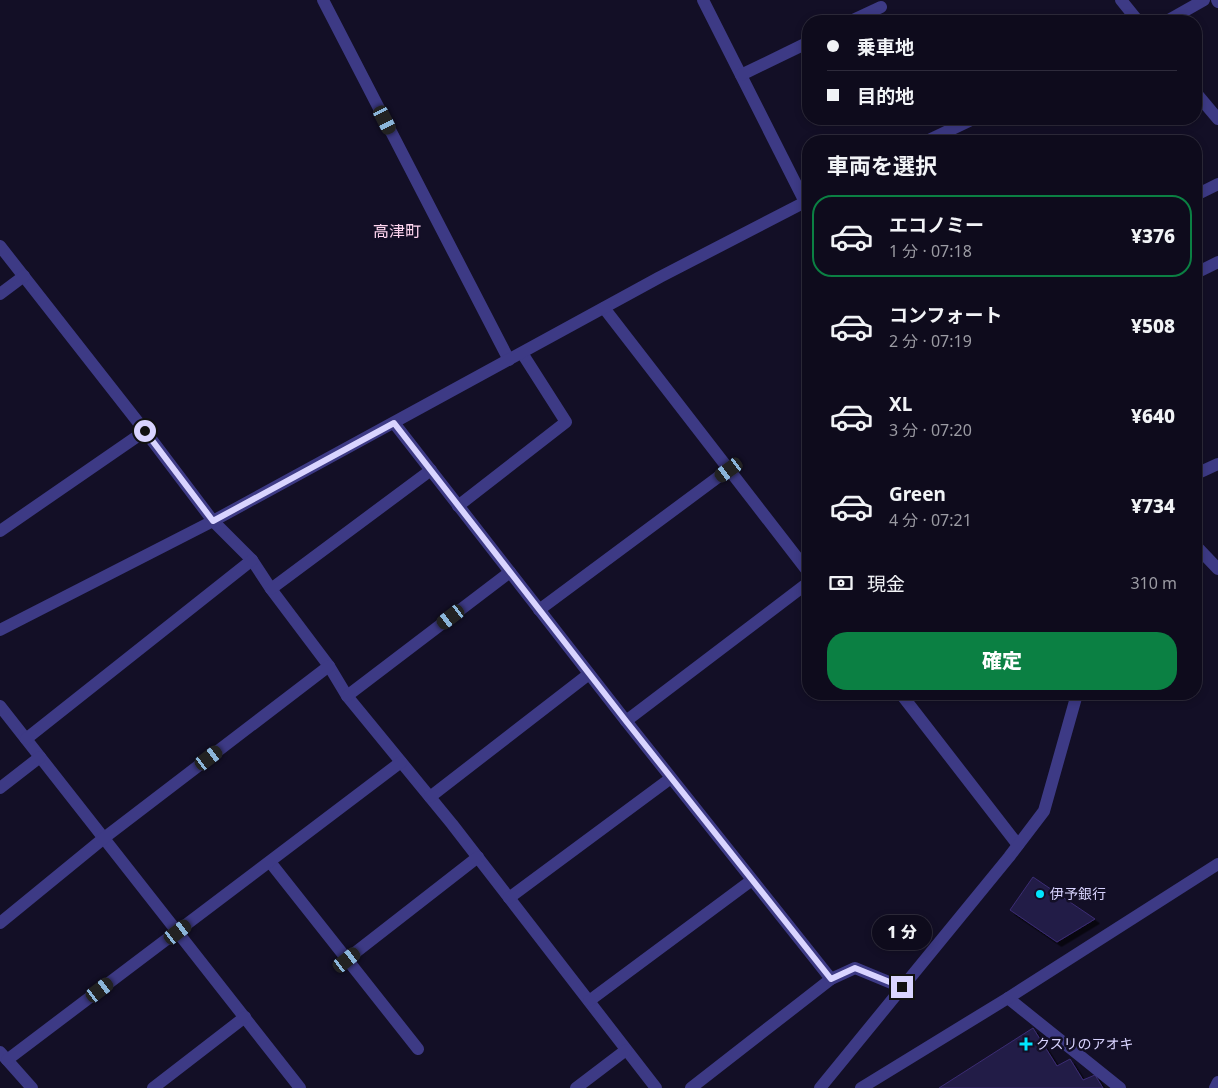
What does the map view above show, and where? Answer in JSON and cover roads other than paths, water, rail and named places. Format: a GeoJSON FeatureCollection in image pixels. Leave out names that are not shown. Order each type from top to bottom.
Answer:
{"type":"FeatureCollection","features":[{"type":"Feature","properties":{"kind":"street"},"geometry":{"type":"LineString","coordinates":[[323,0],[509,360]]}},
{"type":"Feature","properties":{"kind":"street"},"geometry":{"type":"LineString","coordinates":[[703,0],[802,191]]}},
{"type":"Feature","properties":{"kind":"street"},"geometry":{"type":"LineString","coordinates":[[1121,0],[1133,15]]}},
{"type":"Feature","properties":{"kind":"street"},"geometry":{"type":"LineString","coordinates":[[1175,15],[1186,5],[1204,0]]}},
{"type":"Feature","properties":{"kind":"street"},"geometry":{"type":"LineString","coordinates":[[864,15],[881,7]]}},
{"type":"Feature","properties":{"kind":"street"},"geometry":{"type":"LineString","coordinates":[[741,75],[802,45]]}},
{"type":"Feature","properties":{"kind":"street"},"geometry":{"type":"LineString","coordinates":[[1202,100],[1218,119]]}},
{"type":"Feature","properties":{"kind":"street"},"geometry":{"type":"LineString","coordinates":[[940,135],[960,125]]}},
{"type":"Feature","properties":{"kind":"street"},"geometry":{"type":"LineString","coordinates":[[1202,193],[1218,184]]}},
{"type":"Feature","properties":{"kind":"street"},"geometry":{"type":"LineString","coordinates":[[0,630],[213,521],[604,308],[802,204]]}},
{"type":"Feature","properties":{"kind":"street"},"geometry":{"type":"LineString","coordinates":[[0,246],[213,521],[252,560],[271,589],[329,666],[347,696],[478,857],[656,1088]]}},
{"type":"Feature","properties":{"kind":"street"},"geometry":{"type":"LineString","coordinates":[[1202,270],[1218,262]]}},
{"type":"Feature","properties":{"kind":"street"},"geometry":{"type":"LineString","coordinates":[[0,294],[24,276]]}},
{"type":"Feature","properties":{"kind":"street"},"geometry":{"type":"LineString","coordinates":[[604,308],[802,564]]}},
{"type":"Feature","properties":{"kind":"street"},"geometry":{"type":"LineString","coordinates":[[458,506],[566,422],[522,353]]}},
{"type":"Feature","properties":{"kind":"street"},"geometry":{"type":"LineString","coordinates":[[394,423],[589,674],[831,979]]}},
{"type":"Feature","properties":{"kind":"street"},"geometry":{"type":"LineString","coordinates":[[0,531],[145,431]]}},
{"type":"Feature","properties":{"kind":"street"},"geometry":{"type":"LineString","coordinates":[[1202,471],[1218,464]]}},
{"type":"Feature","properties":{"kind":"street"},"geometry":{"type":"LineString","coordinates":[[271,589],[431,470]]}},
{"type":"Feature","properties":{"kind":"street"},"geometry":{"type":"LineString","coordinates":[[539,610],[729,470]]}},
{"type":"Feature","properties":{"kind":"street"},"geometry":{"type":"LineString","coordinates":[[1202,552],[1218,569]]}},
{"type":"Feature","properties":{"kind":"street"},"geometry":{"type":"LineString","coordinates":[[26,739],[252,560]]}},
{"type":"Feature","properties":{"kind":"street"},"geometry":{"type":"LineString","coordinates":[[347,696],[510,572]]}},
{"type":"Feature","properties":{"kind":"street"},"geometry":{"type":"LineString","coordinates":[[626,721],[802,587]]}},
{"type":"Feature","properties":{"kind":"street"},"geometry":{"type":"LineString","coordinates":[[0,923],[104,838],[329,666]]}},
{"type":"Feature","properties":{"kind":"street"},"geometry":{"type":"LineString","coordinates":[[430,797],[589,674]]}},
{"type":"Feature","properties":{"kind":"street"},"geometry":{"type":"LineString","coordinates":[[907,700],[1018,845]]}},
{"type":"Feature","properties":{"kind":"street"},"geometry":{"type":"LineString","coordinates":[[820,1088],[1044,811],[1076,700]]}},
{"type":"Feature","properties":{"kind":"street"},"geometry":{"type":"LineString","coordinates":[[0,706],[300,1088]]}},
{"type":"Feature","properties":{"kind":"street"},"geometry":{"type":"LineString","coordinates":[[0,788],[40,757]]}},
{"type":"Feature","properties":{"kind":"street"},"geometry":{"type":"LineString","coordinates":[[32,1088],[4,1056],[178,932],[402,762]]}},
{"type":"Feature","properties":{"kind":"street"},"geometry":{"type":"LineString","coordinates":[[510,898],[671,778]]}},
{"type":"Feature","properties":{"kind":"street"},"geometry":{"type":"LineString","coordinates":[[347,960],[478,857]]}},
{"type":"Feature","properties":{"kind":"street"},"geometry":{"type":"LineString","coordinates":[[270,862],[418,1048]]}},
{"type":"Feature","properties":{"kind":"street"},"geometry":{"type":"LineString","coordinates":[[862,1088],[1008,998],[1218,864]]}},
{"type":"Feature","properties":{"kind":"street"},"geometry":{"type":"LineString","coordinates":[[589,1001],[752,880]]}},
{"type":"Feature","properties":{"kind":"street"},"geometry":{"type":"LineString","coordinates":[[691,1088],[831,979],[855,968],[902,987]]}},
{"type":"Feature","properties":{"kind":"street"},"geometry":{"type":"LineString","coordinates":[[1008,998],[1120,1088]]}},
{"type":"Feature","properties":{"kind":"street"},"geometry":{"type":"LineString","coordinates":[[153,1088],[244,1017]]}},
{"type":"Feature","properties":{"kind":"street"},"geometry":{"type":"LineString","coordinates":[[576,1088],[626,1050]]}},
{"type":"Feature","properties":{"kind":"street"},"geometry":{"type":"LineString","coordinates":[[1214,1088],[1218,1082]]}},
{"type":"Feature","properties":{"kind":"place","name":"伊予銀行"},"geometry":{"type":"Point","coordinates":[1040,894]}},
{"type":"Feature","properties":{"kind":"place","name":"クスリのアオキ"},"geometry":{"type":"Point","coordinates":[1026,1044]}},
{"type":"Feature","properties":{"kind":"district","name":"高津町"},"geometry":{"type":"Point","coordinates":[397,231]}}]}
